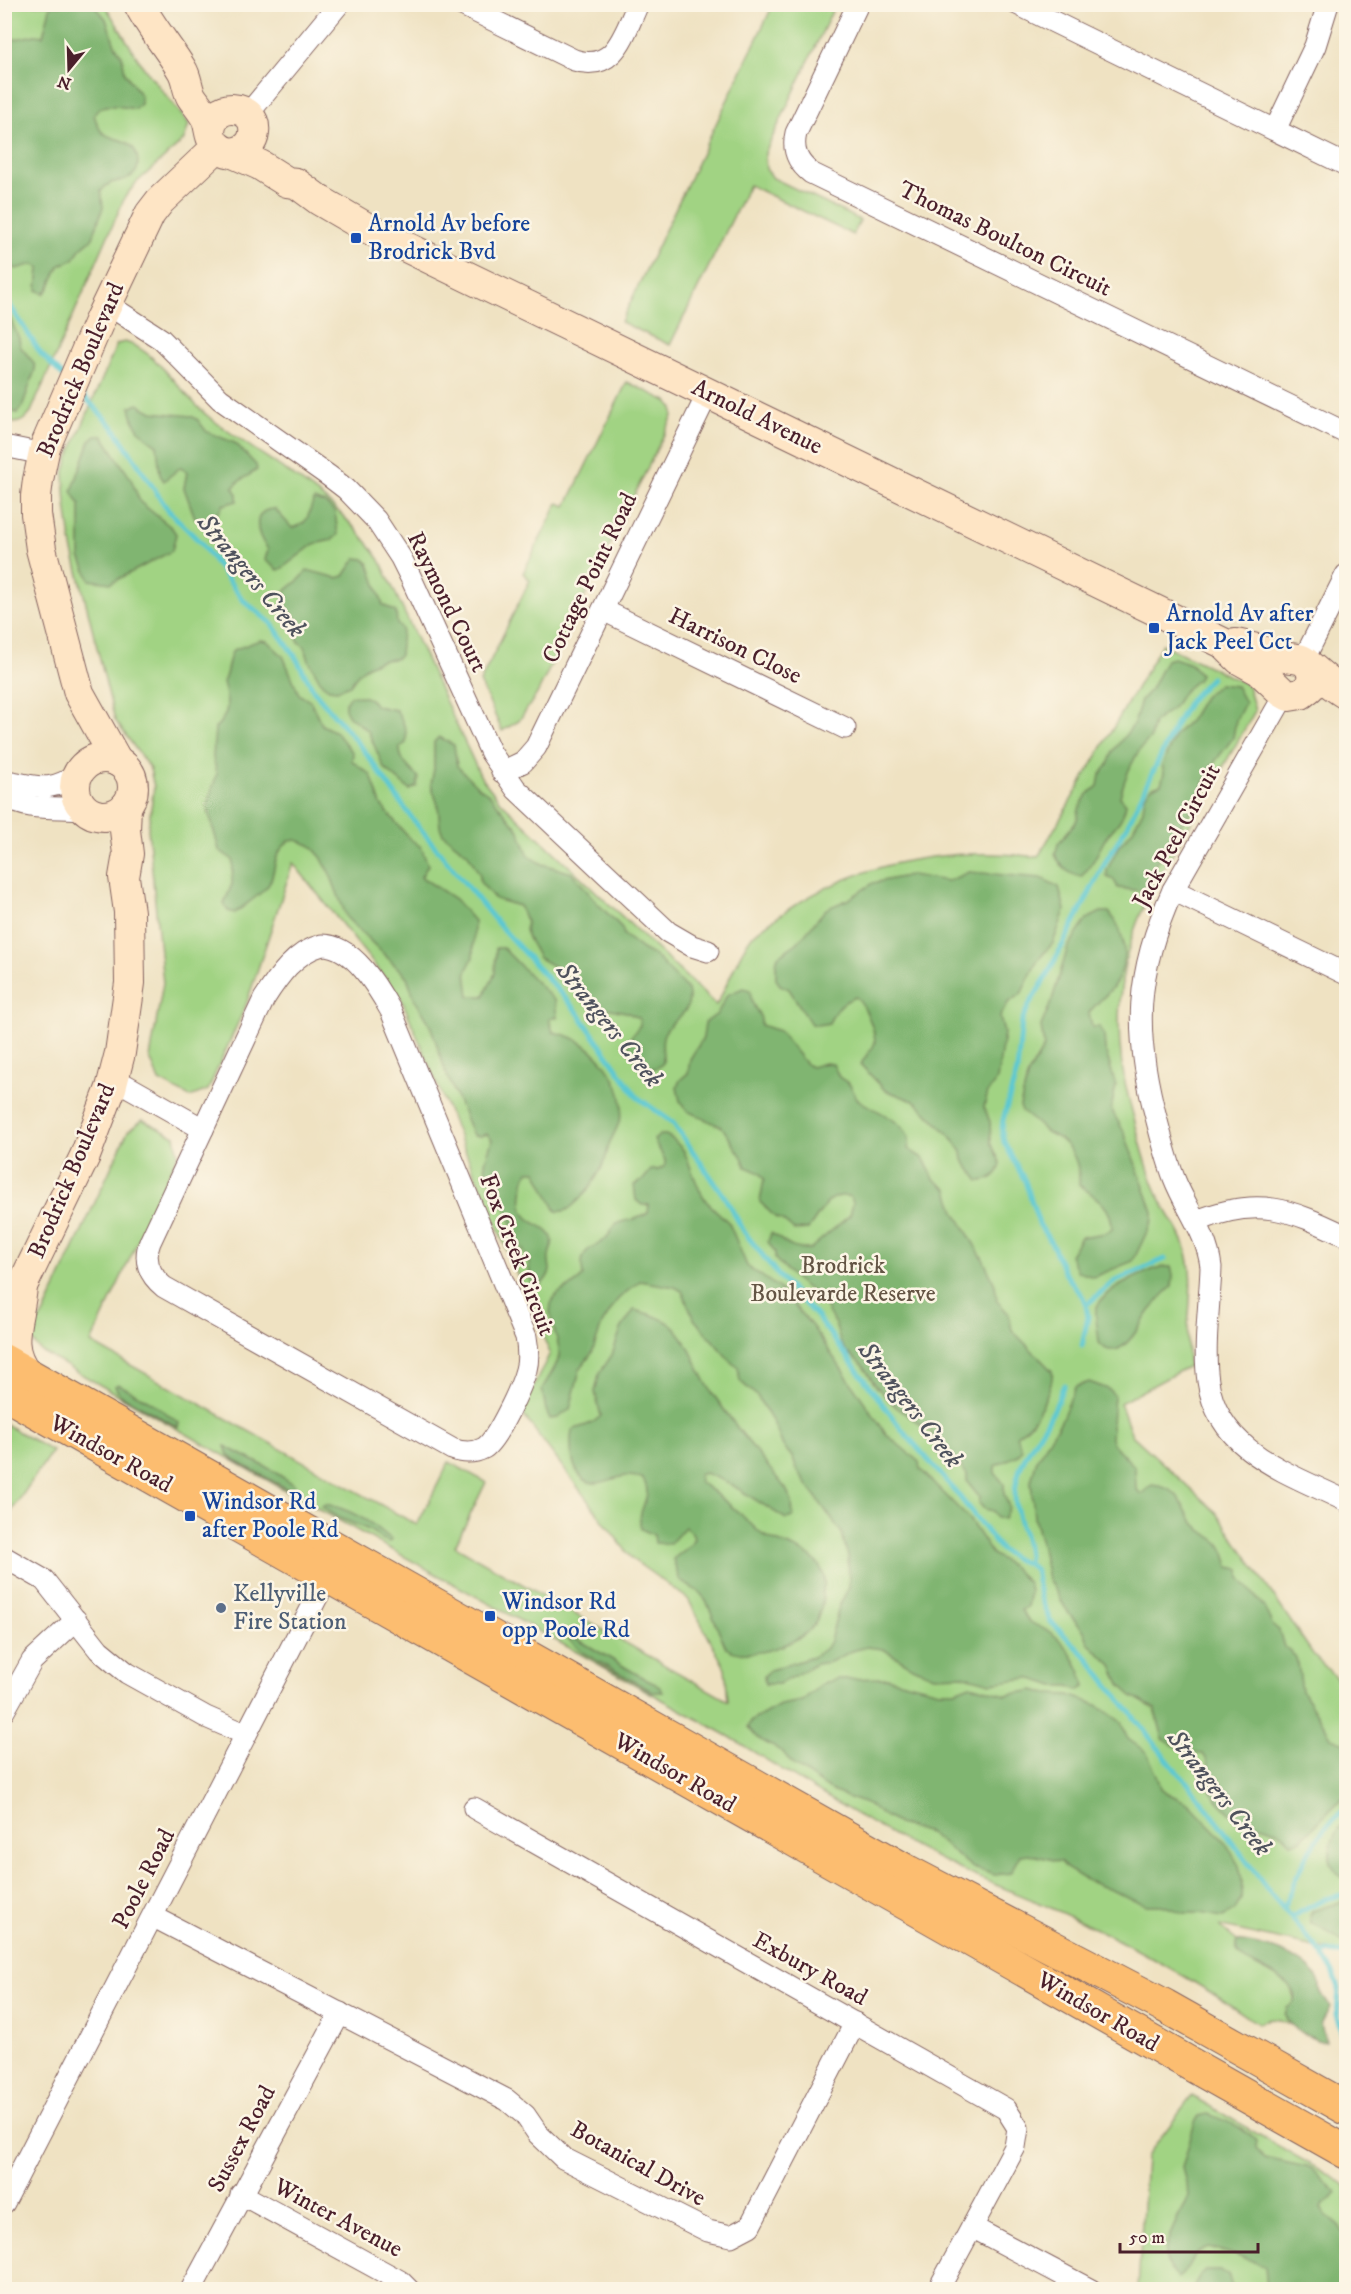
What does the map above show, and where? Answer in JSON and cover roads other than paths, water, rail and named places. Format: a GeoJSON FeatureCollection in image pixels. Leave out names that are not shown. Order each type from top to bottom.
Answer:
{"type":"FeatureCollection","features":[{"type":"Feature","properties":{"kind":"main road","name":"Windsor Road"},"geometry":{"type":"LineString","coordinates":[[12,1376],[328,1576],[1347,2152]]}},
{"type":"Feature","properties":{"kind":"main road","name":"Windsor Road"},"geometry":{"type":"LineString","coordinates":[[12,1376],[908,1872],[1165,2006],[1347,2108]]}},
{"type":"Feature","properties":{"kind":"street","name":"Arnold Avenue"},"geometry":{"type":"LineString","coordinates":[[139,4],[183,72],[202,83],[232,131],[292,171],[296,183],[319,200],[367,228],[1223,643],[1239,659],[1259,670],[1287,692],[1347,709]]}},
{"type":"Feature","properties":{"kind":"street"},"geometry":{"type":"LineString","coordinates":[[232,131],[339,4]]}},
{"type":"Feature","properties":{"kind":"street"},"geometry":{"type":"LineString","coordinates":[[460,4],[574,60],[590,63],[605,59],[617,48],[638,4]]}},
{"type":"Feature","properties":{"kind":"street","name":"Thomas Boulton Circuit"},"geometry":{"type":"LineString","coordinates":[[858,4],[796,133],[795,151],[803,167],[821,178],[1347,433]]}},
{"type":"Feature","properties":{"kind":"street"},"geometry":{"type":"LineString","coordinates":[[1017,4],[1347,165]]}},
{"type":"Feature","properties":{"kind":"street"},"geometry":{"type":"LineString","coordinates":[[1275,130],[1315,46],[1328,4]]}},
{"type":"Feature","properties":{"kind":"street","name":"Brodrick Boulevard"},"geometry":{"type":"LineString","coordinates":[[117,761],[79,693],[38,532],[36,496],[44,451],[104,312],[155,207],[232,131]]}},
{"type":"Feature","properties":{"kind":"street","name":"Raymond Court"},"geometry":{"type":"LineString","coordinates":[[104,312],[161,339],[220,399],[346,489],[376,520],[401,558],[481,733],[502,772],[516,789],[659,924],[678,938],[708,951]]}},
{"type":"Feature","properties":{"kind":"street","name":"Cottage Point Road"},"geometry":{"type":"LineString","coordinates":[[502,772],[523,762],[536,747],[708,393]]}},
{"type":"Feature","properties":{"kind":"street"},"geometry":{"type":"LineString","coordinates":[[4,446],[44,451]]}},
{"type":"Feature","properties":{"kind":"street"},"geometry":{"type":"LineString","coordinates":[[1287,692],[1305,693],[1312,684],[1313,675],[1301,662],[1347,575]]}},
{"type":"Feature","properties":{"kind":"street","name":"Harrison Close"},"geometry":{"type":"LineString","coordinates":[[603,610],[845,728]]}},
{"type":"Feature","properties":{"kind":"street","name":"Arnold Avenue"},"geometry":{"type":"LineString","coordinates":[[1223,643],[1244,645],[1264,653],[1301,662],[1328,683],[1347,694]]}},
{"type":"Feature","properties":{"kind":"street","name":"Jack Peel Circuit"},"geometry":{"type":"LineString","coordinates":[[1287,692],[1173,890],[1160,919],[1145,971],[1141,998],[1141,1046],[1148,1089],[1168,1161],[1207,1244],[1211,1267],[1207,1365],[1209,1389],[1217,1412],[1233,1437],[1255,1456],[1347,1501]]}},
{"type":"Feature","properties":{"kind":"street","name":"Brodrick Boulevard"},"geometry":{"type":"LineString","coordinates":[[79,693],[76,716],[81,739],[80,771]]}},
{"type":"Feature","properties":{"kind":"street"},"geometry":{"type":"LineString","coordinates":[[4,781],[44,788],[59,784],[88,763],[102,758],[117,761],[128,771],[133,785],[130,800],[126,806],[121,811],[106,816],[88,811],[36,807],[4,796]]}},
{"type":"Feature","properties":{"kind":"street"},"geometry":{"type":"LineString","coordinates":[[80,771],[75,789],[76,797],[88,811]]}},
{"type":"Feature","properties":{"kind":"street","name":"Brodrick Boulevard"},"geometry":{"type":"LineString","coordinates":[[12,1376],[20,1365],[14,1347],[14,1329],[20,1308],[13,1294],[85,1156],[99,1123],[113,1078],[126,1018],[130,983],[129,912],[124,877],[128,854],[125,830],[126,806]]}},
{"type":"Feature","properties":{"kind":"street","name":"Brodrick Boulevard"},"geometry":{"type":"LineString","coordinates":[[88,811],[104,834],[111,857],[124,877]]}},
{"type":"Feature","properties":{"kind":"street"},"geometry":{"type":"LineString","coordinates":[[1173,890],[1347,974]]}},
{"type":"Feature","properties":{"kind":"street","name":"Fox Creek Circuit"},"geometry":{"type":"LineString","coordinates":[[330,945],[346,952],[377,989],[391,1011],[526,1337],[528,1348],[526,1371],[491,1442],[479,1450],[470,1452],[452,1449],[157,1281],[148,1266],[148,1250],[203,1129],[264,999],[275,982],[297,959],[314,947],[330,945]]}},
{"type":"Feature","properties":{"kind":"street"},"geometry":{"type":"LineString","coordinates":[[113,1078],[203,1129]]}},
{"type":"Feature","properties":{"kind":"street"},"geometry":{"type":"LineString","coordinates":[[1197,1221],[1228,1210],[1269,1208],[1306,1217],[1347,1236]]}},
{"type":"Feature","properties":{"kind":"street"},"geometry":{"type":"LineString","coordinates":[[4,1557],[44,1580],[99,1650],[127,1673],[206,1717],[245,1734]]}},
{"type":"Feature","properties":{"kind":"street","name":"Poole Road"},"geometry":{"type":"LineString","coordinates":[[4,2203],[154,1917],[245,1734],[328,1576]]}},
{"type":"Feature","properties":{"kind":"street"},"geometry":{"type":"LineString","coordinates":[[4,1711],[32,1661],[76,1620]]}},
{"type":"Feature","properties":{"kind":"street","name":"Exbury Road"},"geometry":{"type":"LineString","coordinates":[[474,1808],[1006,2109],[1018,2128],[1015,2147],[938,2289]]}},
{"type":"Feature","properties":{"kind":"street","name":"Botanical Drive"},"geometry":{"type":"LineString","coordinates":[[154,1917],[507,2100],[525,2115],[538,2134],[563,2158],[708,2231],[731,2236],[750,2226],[855,2023]]}},
{"type":"Feature","properties":{"kind":"street","name":"Sussex Road"},"geometry":{"type":"LineString","coordinates":[[191,2289],[340,2013]]}},
{"type":"Feature","properties":{"kind":"street","name":"Winter Avenue"},"geometry":{"type":"LineString","coordinates":[[241,2194],[400,2281],[409,2289]]}},
{"type":"Feature","properties":{"kind":"street"},"geometry":{"type":"LineString","coordinates":[[972,2227],[1091,2289]]}},
{"type":"Feature","properties":{"kind":"waterway","name":"Strangers Creek"},"geometry":{"type":"LineString","coordinates":[[4,296],[41,354],[65,378]]}},
{"type":"Feature","properties":{"kind":"waterway","name":"Strangers Creek"},"geometry":{"type":"LineString","coordinates":[[79,391],[114,428],[168,510],[200,542],[243,600],[271,623],[295,656],[314,691],[363,749],[411,817],[498,924],[576,1010],[637,1097],[673,1123],[724,1196],[745,1233],[778,1275],[818,1318],[903,1431],[956,1492],[1001,1550],[1035,1569],[1040,1596],[1050,1621],[1085,1655],[1211,1813],[1271,1894],[1321,1953],[1334,1974],[1339,1988],[1337,2018],[1346,2044]]}},
{"type":"Feature","properties":{"kind":"waterway"},"geometry":{"type":"LineString","coordinates":[[1082,1346],[1088,1317],[1083,1297],[1064,1272],[1053,1246],[1039,1224],[1025,1181],[1004,1142],[1003,1120],[1017,1071],[1022,1021],[1108,857],[1127,826],[1176,724],[1190,700],[1211,678]]}},
{"type":"Feature","properties":{"kind":"waterway"},"geometry":{"type":"LineString","coordinates":[[1086,1305],[1116,1280],[1165,1259]]}},
{"type":"Feature","properties":{"kind":"waterway"},"geometry":{"type":"LineString","coordinates":[[1028,1564],[1027,1546],[1017,1513],[1016,1483],[1023,1462],[1053,1412],[1064,1385]]}},
{"type":"Feature","properties":{"kind":"waterway"},"geometry":{"type":"LineString","coordinates":[[1283,1908],[1304,1860],[1325,1828],[1346,1808]]}},
{"type":"Feature","properties":{"kind":"waterway"},"geometry":{"type":"LineString","coordinates":[[1291,1917],[1325,1899],[1346,1894]]}},
{"type":"Feature","properties":{"kind":"waterway"},"geometry":{"type":"LineString","coordinates":[[1321,1953],[1346,1954]]}},
{"type":"Feature","properties":{"kind":"place","name":"Arnold Av before Brodrick Bvd"},"geometry":{"type":"Point","coordinates":[356,238]}},
{"type":"Feature","properties":{"kind":"place","name":"Arnold Av after Jack Peel Cct"},"geometry":{"type":"Point","coordinates":[1154,628]}},
{"type":"Feature","properties":{"kind":"place","name":"Windsor Rd after Poole Rd"},"geometry":{"type":"Point","coordinates":[190,1516]}},
{"type":"Feature","properties":{"kind":"place","name":"Kellyville Fire Station"},"geometry":{"type":"Point","coordinates":[221,1608]}},
{"type":"Feature","properties":{"kind":"place","name":"Windsor Rd opp Poole Rd"},"geometry":{"type":"Point","coordinates":[490,1616]}},
{"type":"Feature","properties":{"kind":"park label","name":"Brodrick Boulevarde Reserve"},"geometry":{"type":"Point","coordinates":[843,1280]}}]}
